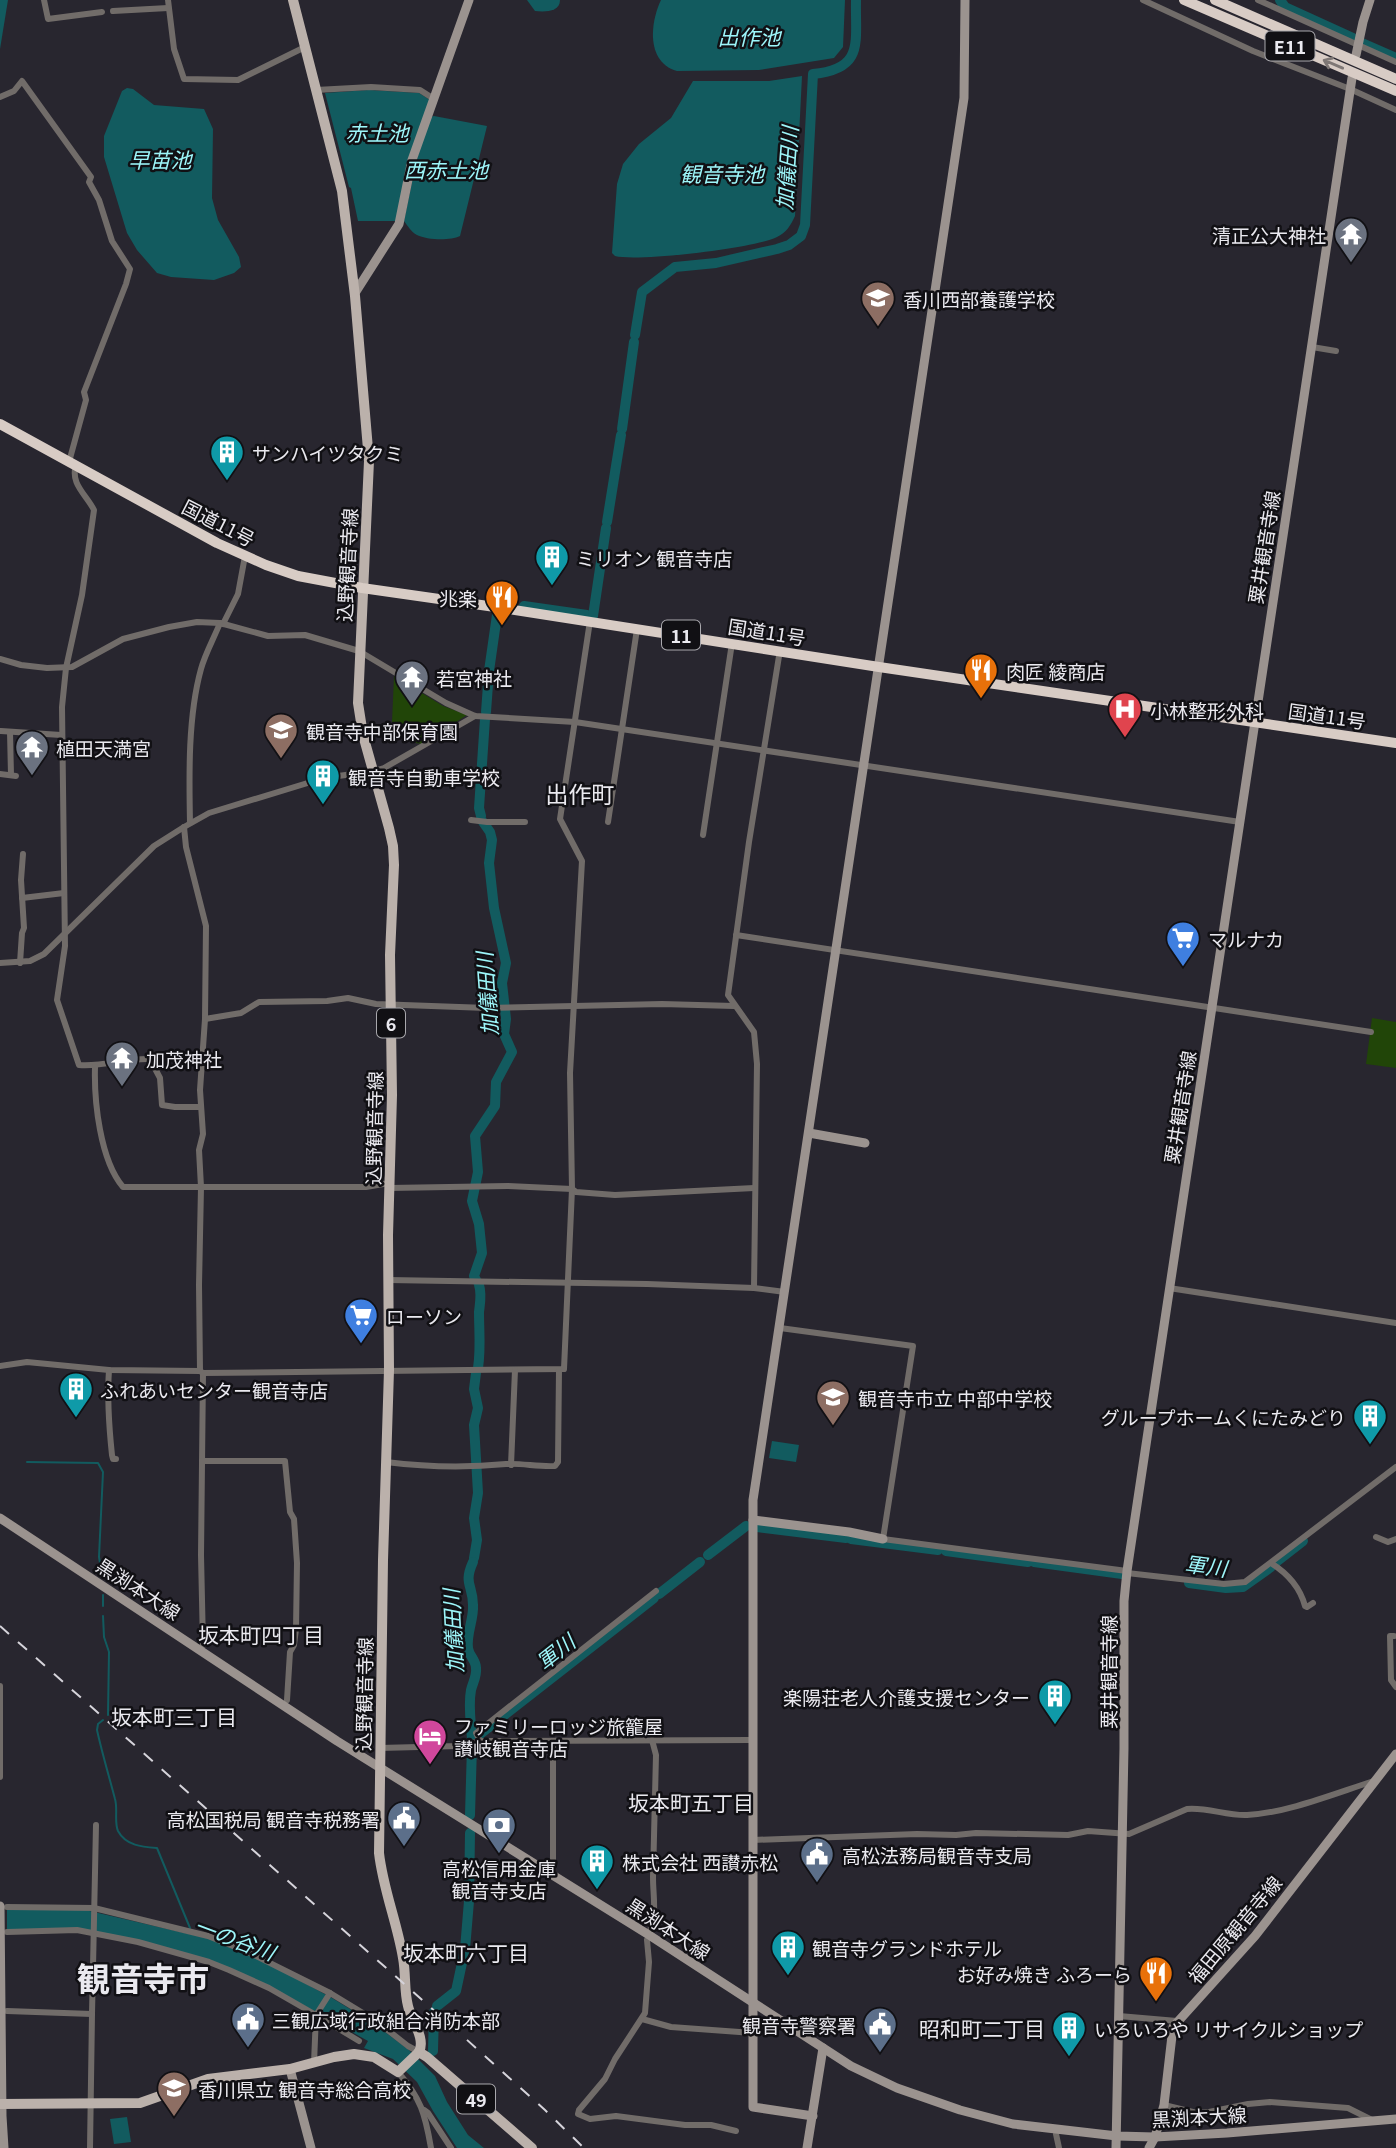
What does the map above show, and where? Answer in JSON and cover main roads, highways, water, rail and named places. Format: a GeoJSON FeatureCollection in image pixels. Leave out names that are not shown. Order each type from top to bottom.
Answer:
{"type":"FeatureCollection","features":[{"type":"Feature","properties":{"kind":"highway","name":"E11"},"geometry":{"type":"LineString","coordinates":[[1184,0],[1396,92]]}},
{"type":"Feature","properties":{"kind":"highway","name":"E11"},"geometry":{"type":"LineString","coordinates":[[1214,0],[1396,79]]}},
{"type":"Feature","properties":{"kind":"highway","name":"国道11号"},"geometry":{"type":"LineString","coordinates":[[0,424],[182,524],[245,556],[298,576],[879,667],[1396,743]]}},
{"type":"Feature","properties":{"kind":"main road","name":"込野観音寺線"},"geometry":{"type":"LineString","coordinates":[[293,0],[346,211],[369,461],[359,651],[360,717],[393,846],[390,955],[392,1095],[389,1370],[379,1748],[379,1853],[404,1960],[409,2010],[421,2040],[417,2053]]}},
{"type":"Feature","properties":{"kind":"main road"},"geometry":{"type":"LineString","coordinates":[[355,293],[399,223],[412,160],[469,0]]}},
{"type":"Feature","properties":{"kind":"main road"},"geometry":{"type":"LineString","coordinates":[[813,2116],[754,2106],[753,1500],[964,98],[965,0]]}},
{"type":"Feature","properties":{"kind":"main road"},"geometry":{"type":"LineString","coordinates":[[1356,55],[1370,0]]}},
{"type":"Feature","properties":{"kind":"main road","name":"粟井観音寺線"},"geometry":{"type":"LineString","coordinates":[[1116,2148],[1124,1601],[1127,1572],[1352,78]]}},
{"type":"Feature","properties":{"kind":"main road"},"geometry":{"type":"LineString","coordinates":[[809,1133],[865,1143]]}},
{"type":"Feature","properties":{"kind":"main road","name":"黒渕本大線"},"geometry":{"type":"LineString","coordinates":[[0,1517],[337,1741],[877,2080],[960,2110],[1013,2124],[1116,2136],[1155,2137],[1396,2119]]}},
{"type":"Feature","properties":{"kind":"main road"},"geometry":{"type":"LineString","coordinates":[[753,1520],[883,1539]]}},
{"type":"Feature","properties":{"kind":"main road","name":"福田原観音寺線"},"geometry":{"type":"LineString","coordinates":[[1149,2148],[1164,2105],[1171,2035],[1177,2021],[1255,1937],[1396,1754]]}},
{"type":"Feature","properties":{"kind":"main road"},"geometry":{"type":"LineString","coordinates":[[2,1907],[4,1932],[1,2104],[4,2148]]}},
{"type":"Feature","properties":{"kind":"main road"},"geometry":{"type":"LineString","coordinates":[[807,2148],[824,2048]]}},
{"type":"Feature","properties":{"kind":"main road"},"geometry":{"type":"LineString","coordinates":[[1,2104],[140,2103],[208,2079],[290,2069],[334,2057],[363,2054],[399,2071],[417,2053]]}},
{"type":"Feature","properties":{"kind":"main road","name":"49"},"geometry":{"type":"LineString","coordinates":[[417,2053],[427,2057],[532,2148]]}},
{"type":"Feature","properties":{"kind":"main road"},"geometry":{"type":"LineString","coordinates":[[290,2069],[311,2148]]}},
{"type":"Feature","properties":{"kind":"water"},"geometry":{"type":"Polygon","coordinates":[[[0,0],[8,0],[0,49],[0,0]]]}},
{"type":"Feature","properties":{"kind":"water"},"geometry":{"type":"Polygon","coordinates":[[[527,0],[560,0],[555,9],[535,11],[527,0]]]}},
{"type":"Feature","properties":{"kind":"water","name":"出作池"},"geometry":{"type":"Polygon","coordinates":[[[661,0],[845,0],[843,47],[834,58],[759,70],[677,71],[667,66],[655,51],[654,20],[661,0]]]}},
{"type":"Feature","properties":{"kind":"water","name":"観音寺池"},"geometry":{"type":"Polygon","coordinates":[[[802,76],[795,216],[786,231],[765,241],[697,253],[628,257],[615,256],[612,253],[617,184],[623,164],[639,144],[671,118],[693,81],[769,81],[802,76]]]}},
{"type":"Feature","properties":{"kind":"water","name":"早苗池"},"geometry":{"type":"Polygon","coordinates":[[[133,89],[154,105],[204,109],[213,129],[212,198],[218,220],[239,257],[241,267],[234,273],[214,280],[171,277],[157,273],[137,250],[127,233],[104,157],[104,136],[122,91],[133,89]]]}},
{"type":"Feature","properties":{"kind":"water","name":"赤土池"},"geometry":{"type":"Polygon","coordinates":[[[369,90],[419,93],[430,100],[396,221],[358,221],[325,93],[369,90]]]}},
{"type":"Feature","properties":{"kind":"water","name":"西赤土池"},"geometry":{"type":"Polygon","coordinates":[[[431,117],[487,126],[460,236],[450,239],[421,237],[404,221],[417,158],[431,117]]]}},
{"type":"Feature","properties":{"kind":"water"},"geometry":{"type":"Polygon","coordinates":[[[772,1441],[799,1445],[796,1462],[769,1458],[772,1441]]]}},
{"type":"Feature","properties":{"kind":"water"},"geometry":{"type":"Polygon","coordinates":[[[81,1909],[215,1940],[275,1967],[332,1998],[373,2023],[409,2050],[435,2076],[447,2102],[468,2135],[484,2148],[457,2148],[417,2082],[393,2059],[364,2048],[368,2041],[271,1987],[214,1962],[101,1933],[7,1930],[7,1910],[81,1909]]]}},
{"type":"Feature","properties":{"kind":"water"},"geometry":{"type":"Polygon","coordinates":[[[127,2117],[131,2142],[114,2144],[110,2119],[127,2117]]]}},
{"type":"Feature","properties":{"kind":"waterway","name":"加儀田川"},"geometry":{"type":"LineString","coordinates":[[635,335],[642,292],[675,267],[716,263],[777,249],[789,245],[801,236],[805,225],[813,74],[842,66],[854,51],[856,0]]}},
{"type":"Feature","properties":{"kind":"waterway"},"geometry":{"type":"LineString","coordinates":[[1280,0],[1285,7],[1353,38]]}},
{"type":"Feature","properties":{"kind":"waterway"},"geometry":{"type":"LineString","coordinates":[[1362,43],[1396,58]]}},
{"type":"Feature","properties":{"kind":"waterway","name":"加儀田川"},"geometry":{"type":"LineString","coordinates":[[622,429],[634,342]]}},
{"type":"Feature","properties":{"kind":"waterway","name":"加儀田川"},"geometry":{"type":"LineString","coordinates":[[607,522],[621,435]]}},
{"type":"Feature","properties":{"kind":"waterway","name":"加儀田川"},"geometry":{"type":"LineString","coordinates":[[593,616],[606,528]]}},
{"type":"Feature","properties":{"kind":"waterway","name":"加儀田川"},"geometry":{"type":"LineString","coordinates":[[524,606],[587,615]]}},
{"type":"Feature","properties":{"kind":"waterway","name":"加儀田川"},"geometry":{"type":"LineString","coordinates":[[486,712],[497,615]]}},
{"type":"Feature","properties":{"kind":"waterway","name":"加儀田川"},"geometry":{"type":"LineString","coordinates":[[481,816],[479,808],[485,719]]}},
{"type":"Feature","properties":{"kind":"waterway","name":"加儀田川"},"geometry":{"type":"LineString","coordinates":[[476,1280],[474,1276],[482,1253],[479,1224],[472,1201],[478,1172],[475,1136],[495,1106],[496,1082],[512,1052],[504,1034],[506,1019],[502,983],[506,963],[494,908],[489,863],[492,840],[483,822]]}},
{"type":"Feature","properties":{"kind":"waterway","name":"加儀田川"},"geometry":{"type":"LineString","coordinates":[[478,1368],[481,1295],[479,1285]]}},
{"type":"Feature","properties":{"kind":"waterway","name":"加儀田川"},"geometry":{"type":"LineString","coordinates":[[474,1558],[477,1540],[474,1518],[478,1493],[474,1425],[478,1408],[474,1389],[476,1373]]}},
{"type":"Feature","properties":{"kind":"waterway"},"geometry":{"type":"LineString","coordinates":[[27,1462],[98,1463],[103,1472],[99,1557],[102,1575]]}},
{"type":"Feature","properties":{"kind":"waterway","name":"軍川"},"geometry":{"type":"LineString","coordinates":[[708,1555],[746,1526]]}},
{"type":"Feature","properties":{"kind":"waterway","name":"軍川"},"geometry":{"type":"LineString","coordinates":[[757,1527],[846,1538]]}},
{"type":"Feature","properties":{"kind":"waterway","name":"軍川"},"geometry":{"type":"LineString","coordinates":[[851,1539],[938,1550]]}},
{"type":"Feature","properties":{"kind":"waterway","name":"軍川"},"geometry":{"type":"LineString","coordinates":[[1276,1562],[1303,1541]]}},
{"type":"Feature","properties":{"kind":"waterway","name":"軍川"},"geometry":{"type":"LineString","coordinates":[[946,1551],[1028,1562]]}},
{"type":"Feature","properties":{"kind":"waterway","name":"加儀田川"},"geometry":{"type":"LineString","coordinates":[[472,1739],[470,1702],[476,1671],[468,1643],[473,1610],[469,1575],[473,1562]]}},
{"type":"Feature","properties":{"kind":"waterway","name":"軍川"},"geometry":{"type":"LineString","coordinates":[[659,1594],[700,1562]]}},
{"type":"Feature","properties":{"kind":"waterway","name":"軍川"},"geometry":{"type":"LineString","coordinates":[[1034,1562],[1122,1574]]}},
{"type":"Feature","properties":{"kind":"waterway","name":"軍川"},"geometry":{"type":"LineString","coordinates":[[1189,1583],[1226,1588],[1243,1587],[1271,1567]]}},
{"type":"Feature","properties":{"kind":"waterway"},"geometry":{"type":"LineString","coordinates":[[103,1595],[103,1606]]}},
{"type":"Feature","properties":{"kind":"waterway","name":"軍川"},"geometry":{"type":"LineString","coordinates":[[480,1734],[654,1598]]}},
{"type":"Feature","properties":{"kind":"waterway"},"geometry":{"type":"LineString","coordinates":[[103,1616],[104,1637],[109,1652],[108,1715]]}},
{"type":"Feature","properties":{"kind":"waterway","name":"一の谷川"},"geometry":{"type":"LineString","coordinates":[[103,1720],[98,1724],[97,1730],[116,1803],[118,1831],[130,1843],[157,1848],[190,1928]]}},
{"type":"Feature","properties":{"kind":"waterway","name":"加儀田川"},"geometry":{"type":"LineString","coordinates":[[470,1815],[472,1746]]}},
{"type":"Feature","properties":{"kind":"waterway","name":"加儀田川"},"geometry":{"type":"LineString","coordinates":[[437,2006],[456,1991],[465,1949],[470,1833]]}},
{"type":"Feature","properties":{"kind":"waterway","name":"加儀田川"},"geometry":{"type":"LineString","coordinates":[[433,2051],[434,2012]]}},
{"type":"Feature","properties":{"kind":"railway"},"geometry":{"type":"LineString","coordinates":[[0,1626],[446,2021],[584,2148]]}},
{"type":"Feature","properties":{"kind":"place","name":"清正公大神社"},"geometry":{"type":"Point","coordinates":[1351,264]}},
{"type":"Feature","properties":{"kind":"place","name":"香川西部養護学校"},"geometry":{"type":"Point","coordinates":[878,328]}},
{"type":"Feature","properties":{"kind":"place","name":"サンハイツタクミ"},"geometry":{"type":"Point","coordinates":[227,482]}},
{"type":"Feature","properties":{"kind":"place","name":"ミリオン 観音寺店"},"geometry":{"type":"Point","coordinates":[552,587]}},
{"type":"Feature","properties":{"kind":"place","name":"兆楽"},"geometry":{"type":"Point","coordinates":[502,627]}},
{"type":"Feature","properties":{"kind":"place","name":"肉匠 綾商店"},"geometry":{"type":"Point","coordinates":[981,700]}},
{"type":"Feature","properties":{"kind":"place","name":"若宮神社"},"geometry":{"type":"Point","coordinates":[412,707]}},
{"type":"Feature","properties":{"kind":"place","name":"小林整形外科"},"geometry":{"type":"Point","coordinates":[1125,739]}},
{"type":"Feature","properties":{"kind":"place","name":"観音寺中部保育園"},"geometry":{"type":"Point","coordinates":[281,760]}},
{"type":"Feature","properties":{"kind":"place","name":"植田天満宮"},"geometry":{"type":"Point","coordinates":[32,777]}},
{"type":"Feature","properties":{"kind":"place","name":"観音寺自動車学校"},"geometry":{"type":"Point","coordinates":[323,806]}},
{"type":"Feature","properties":{"kind":"place","name":"マルナカ"},"geometry":{"type":"Point","coordinates":[1183,968]}},
{"type":"Feature","properties":{"kind":"place","name":"加茂神社"},"geometry":{"type":"Point","coordinates":[122,1088]}},
{"type":"Feature","properties":{"kind":"place","name":"ローソン"},"geometry":{"type":"Point","coordinates":[361,1345]}},
{"type":"Feature","properties":{"kind":"place","name":"ふれあいセンター観音寺店"},"geometry":{"type":"Point","coordinates":[76,1419]}},
{"type":"Feature","properties":{"kind":"place","name":"観音寺市立 中部中学校"},"geometry":{"type":"Point","coordinates":[833,1427]}},
{"type":"Feature","properties":{"kind":"place","name":"グループホームくにたみどり"},"geometry":{"type":"Point","coordinates":[1370,1446]}},
{"type":"Feature","properties":{"kind":"place","name":"楽陽荘老人介護支援センター"},"geometry":{"type":"Point","coordinates":[1055,1726]}},
{"type":"Feature","properties":{"kind":"place","name":"ファミリーロッジ旅籠屋 讃岐観音寺店"},"geometry":{"type":"Point","coordinates":[430,1766]}},
{"type":"Feature","properties":{"kind":"place","name":"高松国税局 観音寺税務署"},"geometry":{"type":"Point","coordinates":[404,1848]}},
{"type":"Feature","properties":{"kind":"place","name":"高松信用金庫 観音寺支店"},"geometry":{"type":"Point","coordinates":[499,1855]}},
{"type":"Feature","properties":{"kind":"place","name":"高松法務局観音寺支局"},"geometry":{"type":"Point","coordinates":[817,1884]}},
{"type":"Feature","properties":{"kind":"place","name":"株式会社 西讃赤松"},"geometry":{"type":"Point","coordinates":[597,1891]}},
{"type":"Feature","properties":{"kind":"place","name":"観音寺グランドホテル"},"geometry":{"type":"Point","coordinates":[788,1977]}},
{"type":"Feature","properties":{"kind":"place","name":"お好み焼き ふろーら"},"geometry":{"type":"Point","coordinates":[1156,2003]}},
{"type":"Feature","properties":{"kind":"place","name":"三観広域行政組合消防本部"},"geometry":{"type":"Point","coordinates":[248,2049]}},
{"type":"Feature","properties":{"kind":"place","name":"観音寺警察署"},"geometry":{"type":"Point","coordinates":[880,2054]}},
{"type":"Feature","properties":{"kind":"place","name":"いろいろや リサイクルショップ"},"geometry":{"type":"Point","coordinates":[1069,2058]}},
{"type":"Feature","properties":{"kind":"place","name":"香川県立 観音寺総合高校"},"geometry":{"type":"Point","coordinates":[174,2118]}},
{"type":"Feature","properties":{"kind":"district","name":"出作町"},"geometry":{"type":"Point","coordinates":[580,793]}},
{"type":"Feature","properties":{"kind":"district","name":"坂本町四丁目"},"geometry":{"type":"Point","coordinates":[261,1634]}},
{"type":"Feature","properties":{"kind":"district","name":"坂本町三丁目"},"geometry":{"type":"Point","coordinates":[174,1716]}},
{"type":"Feature","properties":{"kind":"district","name":"坂本町五丁目"},"geometry":{"type":"Point","coordinates":[691,1802]}},
{"type":"Feature","properties":{"kind":"district","name":"坂本町六丁目"},"geometry":{"type":"Point","coordinates":[466,1952]}},
{"type":"Feature","properties":{"kind":"district","name":"観音寺市"},"geometry":{"type":"Point","coordinates":[143,1977]}},
{"type":"Feature","properties":{"kind":"district","name":"昭和町二丁目"},"geometry":{"type":"Point","coordinates":[982,2028]}}]}
